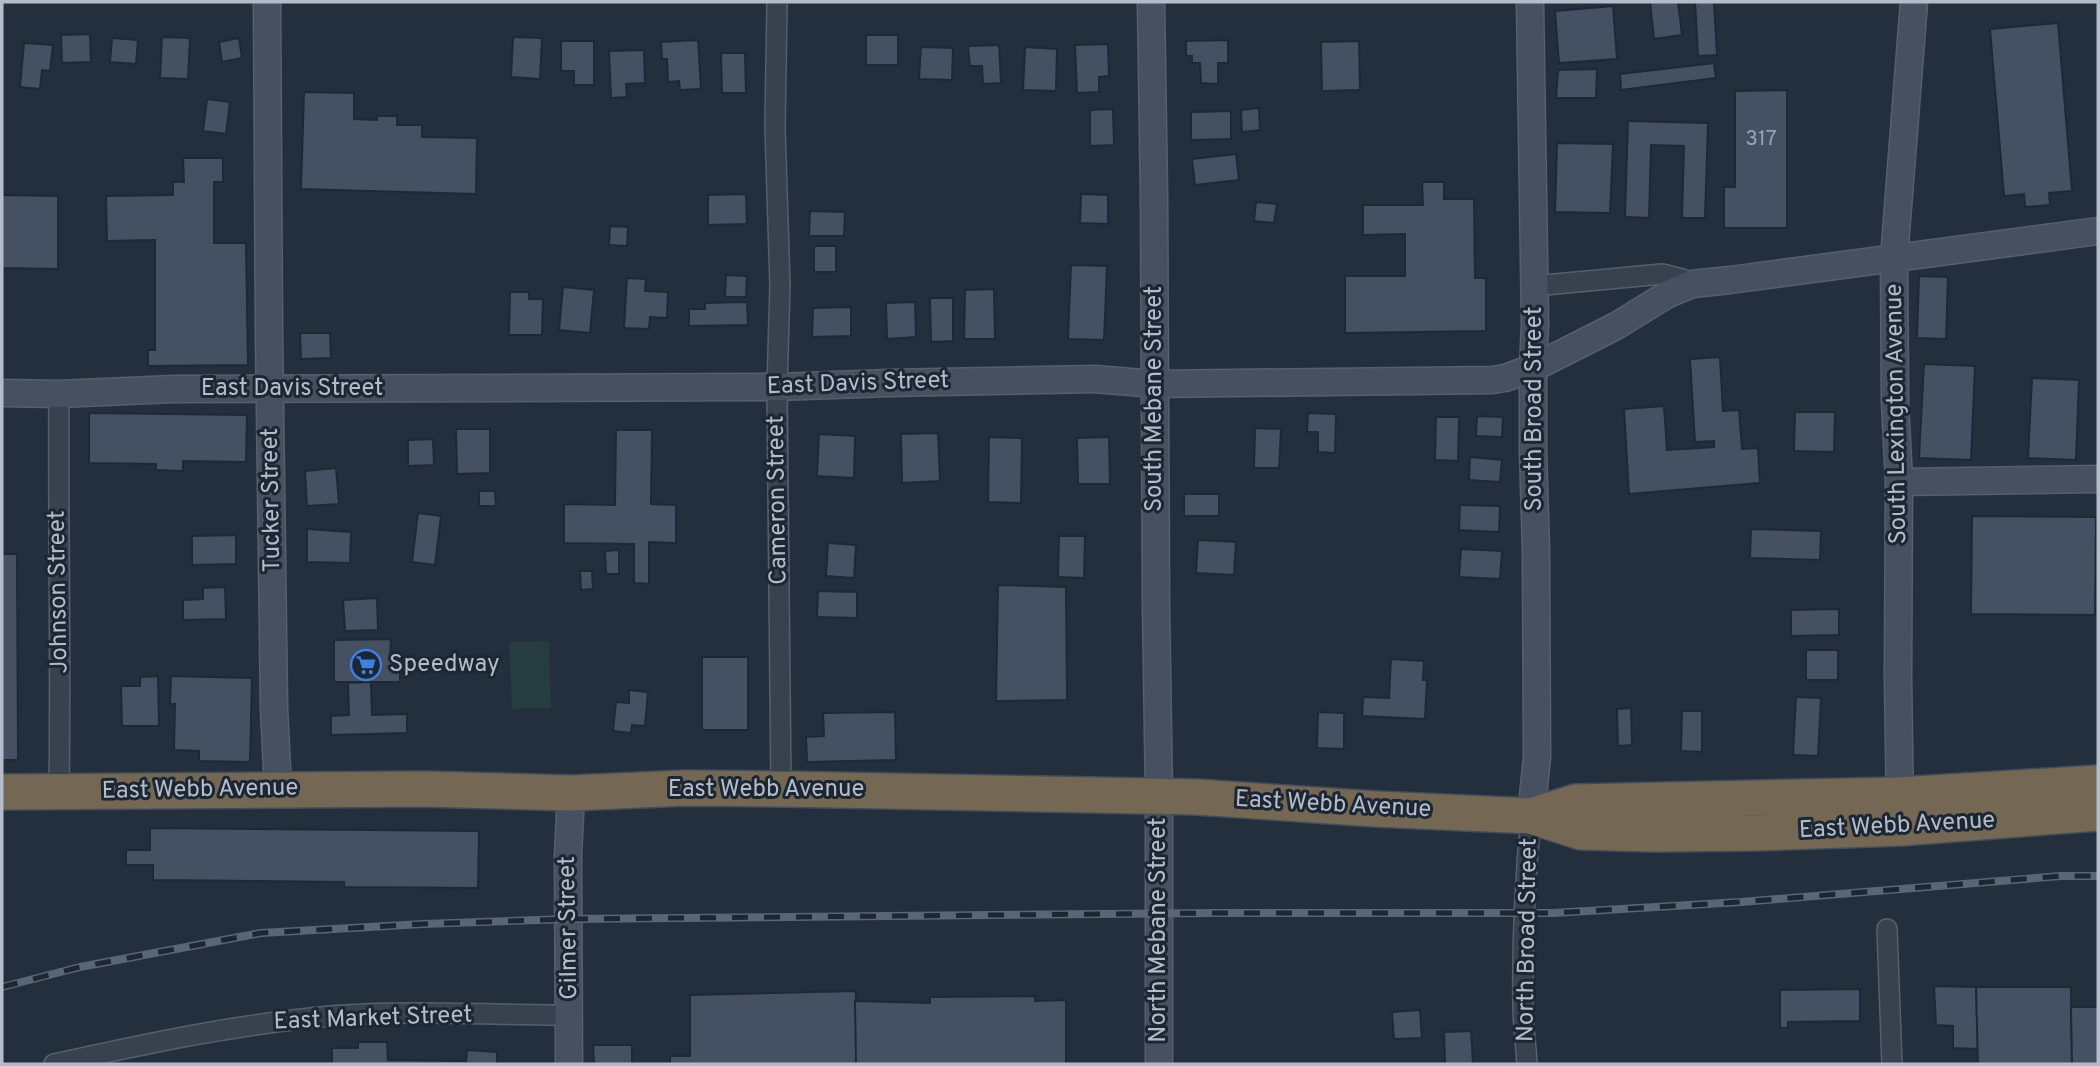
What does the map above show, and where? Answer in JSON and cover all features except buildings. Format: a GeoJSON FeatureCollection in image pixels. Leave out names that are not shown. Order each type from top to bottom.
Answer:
{"type":"FeatureCollection","features":[{"type":"Feature","properties":{"kind":"highway","name":"East Webb Avenue"},"geometry":{"type":"LineString","coordinates":[[1900,811],[2098,783]]}},
{"type":"Feature","properties":{"kind":"highway","name":"East Webb Avenue"},"geometry":{"type":"LineString","coordinates":[[2,792],[424,789],[571,793],[686,788],[1159,796],[1531,816],[1576,802],[1900,811],[2098,813]]}},
{"type":"Feature","properties":{"kind":"street","name":"Tucker Street"},"geometry":{"type":"LineString","coordinates":[[268,2],[274,708],[278,789]]}},
{"type":"Feature","properties":{"kind":"street","name":"Cameron Street"},"geometry":{"type":"LineString","coordinates":[[777,2],[775,128],[780,286],[777,387],[782,789]]}},
{"type":"Feature","properties":{"kind":"street","name":"South Mebane Street"},"geometry":{"type":"LineString","coordinates":[[1150,2],[1159,796]]}},
{"type":"Feature","properties":{"kind":"street","name":"South Broad Street"},"geometry":{"type":"LineString","coordinates":[[1530,2],[1537,757],[1531,816]]}},
{"type":"Feature","properties":{"kind":"street","name":"South Lexington Avenue"},"geometry":{"type":"LineString","coordinates":[[1900,811],[1899,482],[1895,402],[1894,258],[1914,2]]}},
{"type":"Feature","properties":{"kind":"street","name":"East Davis Street"},"geometry":{"type":"LineString","coordinates":[[2,393],[59,394],[174,389],[777,387],[1094,379],[1155,384],[1492,380],[1533,369],[1616,326],[1668,294],[1692,284],[2098,232]]}},
{"type":"Feature","properties":{"kind":"street","name":"East Davis Street"},"geometry":{"type":"LineString","coordinates":[[1534,286],[1662,274],[1692,284]]}},
{"type":"Feature","properties":{"kind":"street","name":"Johnson Street"},"geometry":{"type":"LineString","coordinates":[[59,394],[59,791]]}},
{"type":"Feature","properties":{"kind":"street"},"geometry":{"type":"LineString","coordinates":[[1899,482],[2098,479]]}},
{"type":"Feature","properties":{"kind":"street","name":"Gilmer Street"},"geometry":{"type":"LineString","coordinates":[[569,1064],[568,856],[571,793]]}},
{"type":"Feature","properties":{"kind":"street","name":"North Mebane Street"},"geometry":{"type":"LineString","coordinates":[[1159,796],[1159,1064]]}},
{"type":"Feature","properties":{"kind":"street","name":"North Broad Street"},"geometry":{"type":"LineString","coordinates":[[1527,1064],[1523,948],[1531,816]]}},
{"type":"Feature","properties":{"kind":"street"},"geometry":{"type":"LineString","coordinates":[[1886,929],[1892,1064]]}},
{"type":"Feature","properties":{"kind":"street","name":"East Market Street"},"geometry":{"type":"LineString","coordinates":[[54,1064],[93,1060],[234,1027],[322,1017],[396,1014],[570,1015]]}},
{"type":"Feature","properties":{"kind":"green space"},"geometry":{"type":"Polygon","coordinates":[[[549,641],[551,708],[512,709],[509,642],[549,641]]]}},
{"type":"Feature","properties":{"kind":"railway"},"geometry":{"type":"LineString","coordinates":[[2,987],[80,967],[261,933],[423,924],[569,919],[1553,913],[1741,902],[2061,876],[2098,876]]}},
{"type":"Feature","properties":{"kind":"place","name":"Speedway"},"geometry":{"type":"Point","coordinates":[366,665]}}]}
